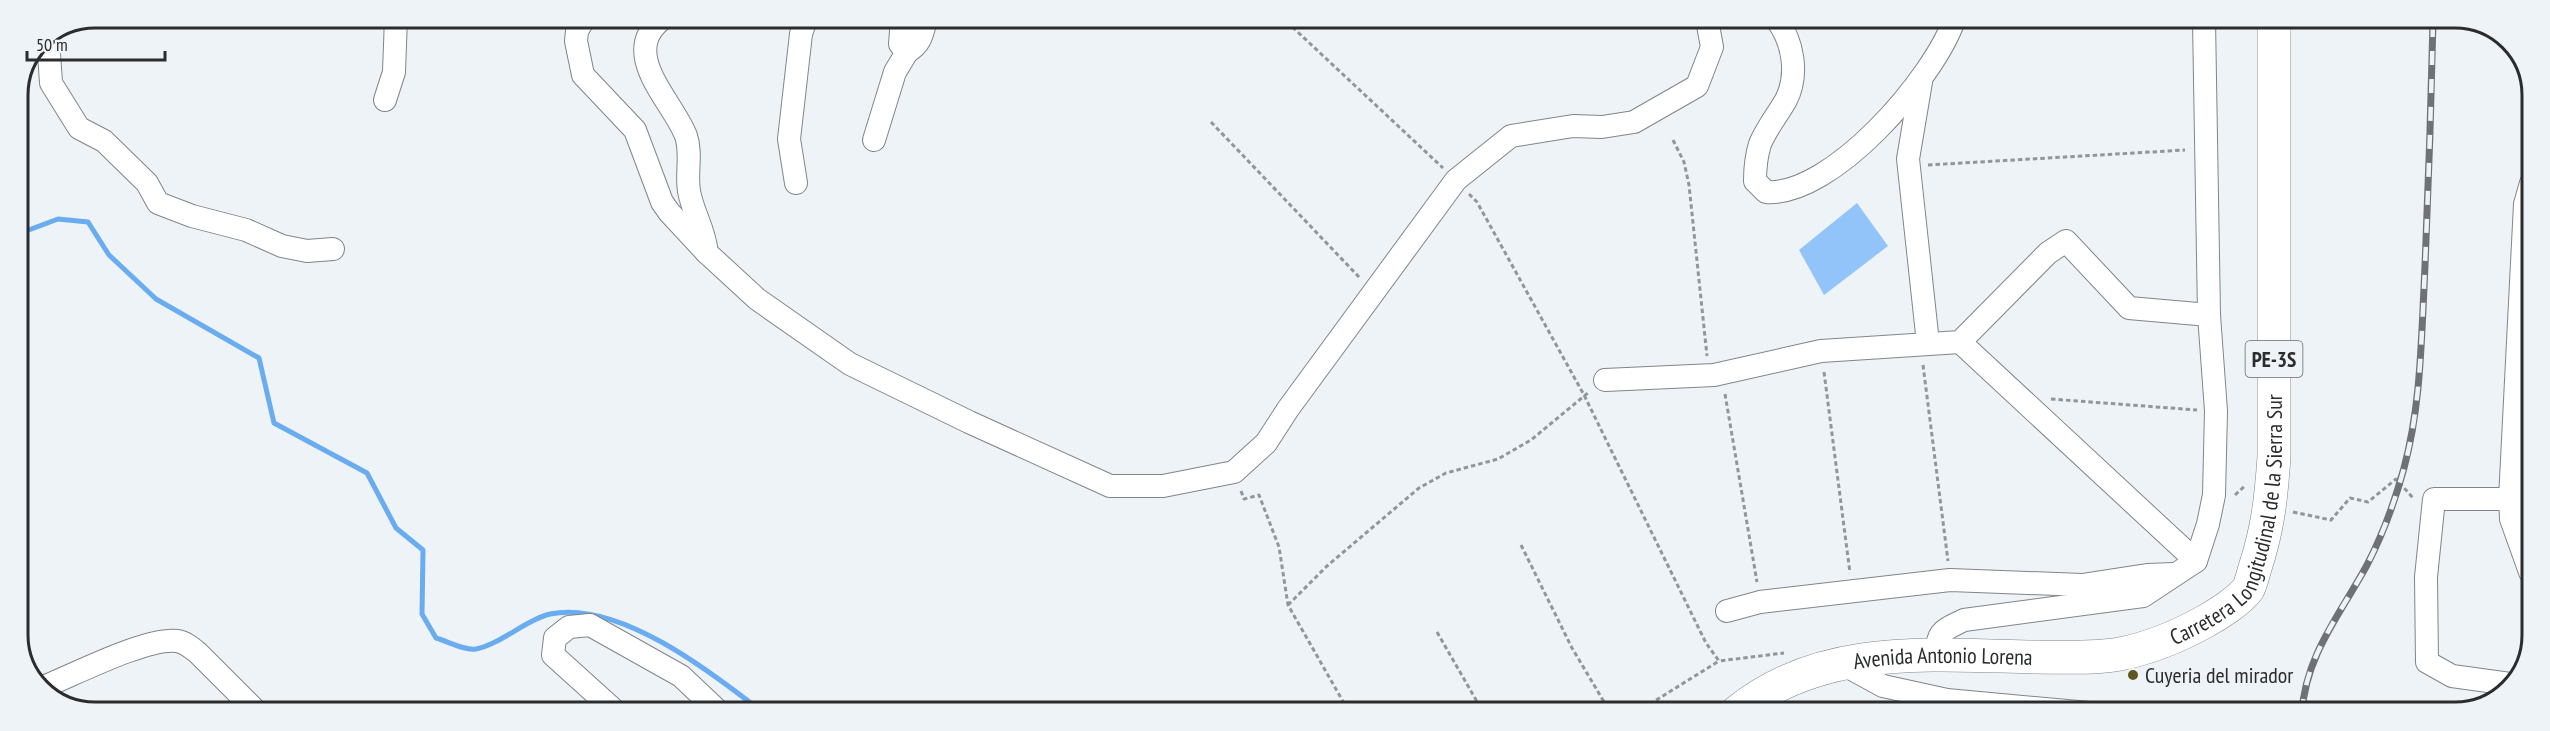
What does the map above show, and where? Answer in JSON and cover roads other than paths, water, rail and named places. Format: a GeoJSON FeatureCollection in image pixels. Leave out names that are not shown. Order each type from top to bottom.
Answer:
{"type":"FeatureCollection","features":[{"type":"Feature","properties":{"kind":"highway","name":"Carretera Longitudinal de la Sierra Sur"},"geometry":{"type":"LineString","coordinates":[[2158,644],[2184,634],[2218,614],[2248,589],[2264,540],[2270,512],[2274,457],[2274,28]]}},
{"type":"Feature","properties":{"kind":"highway","name":"Avenida Antonio Lorena"},"geometry":{"type":"LineString","coordinates":[[1752,702],[1769,691],[1808,673],[1841,663],[1879,657],[2054,657],[2118,654],[2158,644]]}},
{"type":"Feature","properties":{"kind":"street"},"geometry":{"type":"LineString","coordinates":[[385,100],[394,72],[396,28]]}},
{"type":"Feature","properties":{"kind":"street"},"geometry":{"type":"LineString","coordinates":[[579,28],[576,42],[583,75],[635,130],[662,202],[707,253],[757,299],[850,363],[969,422],[1110,486],[1163,486],[1234,472],[1266,443],[1288,409],[1456,180],[1511,136],[1573,126],[1602,127],[1634,122],[1697,86],[1712,47],[1708,28]]}},
{"type":"Feature","properties":{"kind":"street"},"geometry":{"type":"LineString","coordinates":[[654,28],[649,33],[646,48],[647,63],[653,81],[685,135],[689,191],[704,231],[707,253]]}},
{"type":"Feature","properties":{"kind":"street"},"geometry":{"type":"LineString","coordinates":[[796,183],[789,139],[803,28]]}},
{"type":"Feature","properties":{"kind":"street"},"geometry":{"type":"LineString","coordinates":[[901,28],[900,44],[907,52]]}},
{"type":"Feature","properties":{"kind":"street"},"geometry":{"type":"LineString","coordinates":[[874,140],[896,72],[907,52],[917,46],[921,40],[924,28]]}},
{"type":"Feature","properties":{"kind":"street"},"geometry":{"type":"LineString","coordinates":[[1783,28],[1786,33],[1794,71],[1788,97],[1761,142],[1755,165],[1755,181],[1766,192],[1780,193],[1817,177],[1848,156],[1895,113],[1944,45],[1951,28]]}},
{"type":"Feature","properties":{"kind":"street"},"geometry":{"type":"LineString","coordinates":[[1937,656],[1936,640],[1944,629],[1964,620],[2143,596],[2196,561],[2208,524],[2214,495],[2216,411],[2209,315],[2204,28]]}},
{"type":"Feature","properties":{"kind":"street"},"geometry":{"type":"LineString","coordinates":[[49,47],[51,83],[79,128],[104,141],[147,183],[158,203],[192,216],[246,230],[282,246],[307,251],[333,249]]}},
{"type":"Feature","properties":{"kind":"street"},"geometry":{"type":"LineString","coordinates":[[1922,75],[1908,166],[1924,343]]}},
{"type":"Feature","properties":{"kind":"street"},"geometry":{"type":"LineString","coordinates":[[1605,380],[1714,375],[1821,351],[1960,342],[2048,253],[2066,241],[2129,308],[2209,315]]}},
{"type":"Feature","properties":{"kind":"street"},"geometry":{"type":"LineString","coordinates":[[2521,276],[2510,499],[2511,519],[2522,550]]}},
{"type":"Feature","properties":{"kind":"street"},"geometry":{"type":"LineString","coordinates":[[1960,342],[2026,406],[2196,561]]}},
{"type":"Feature","properties":{"kind":"street"},"geometry":{"type":"LineString","coordinates":[[2502,683],[2452,676],[2427,662],[2426,577],[2434,499],[2510,499]]}},
{"type":"Feature","properties":{"kind":"street"},"geometry":{"type":"LineString","coordinates":[[1727,611],[1760,602],[1950,580],[2082,585],[2147,575],[2177,574]]}},
{"type":"Feature","properties":{"kind":"street"},"geometry":{"type":"LineString","coordinates":[[605,702],[553,655],[555,638],[569,627],[590,625],[681,676],[708,702]]}},
{"type":"Feature","properties":{"kind":"street"},"geometry":{"type":"LineString","coordinates":[[50,684],[149,645],[177,641],[198,652],[247,702]]}},
{"type":"Feature","properties":{"kind":"street"},"geometry":{"type":"LineString","coordinates":[[1841,663],[1883,686],[1947,700],[1969,702]]}},
{"type":"Feature","properties":{"kind":"waterway"},"geometry":{"type":"LineString","coordinates":[[28,230],[58,219],[88,222],[109,255],[156,299],[259,358],[274,423],[367,473],[396,528],[423,550],[422,614],[436,638],[461,647],[476,649],[550,614],[576,613],[604,618],[633,628],[662,642],[690,659],[749,702]]}},
{"type":"Feature","properties":{"kind":"railway"},"geometry":{"type":"LineString","coordinates":[[2304,702],[2317,654],[2367,565],[2388,517],[2397,493],[2409,446],[2417,401],[2422,333],[2433,28]]}},
{"type":"Feature","properties":{"kind":"place","name":"Cuyeria del mirador"},"geometry":{"type":"Point","coordinates":[2133,675]}}]}
